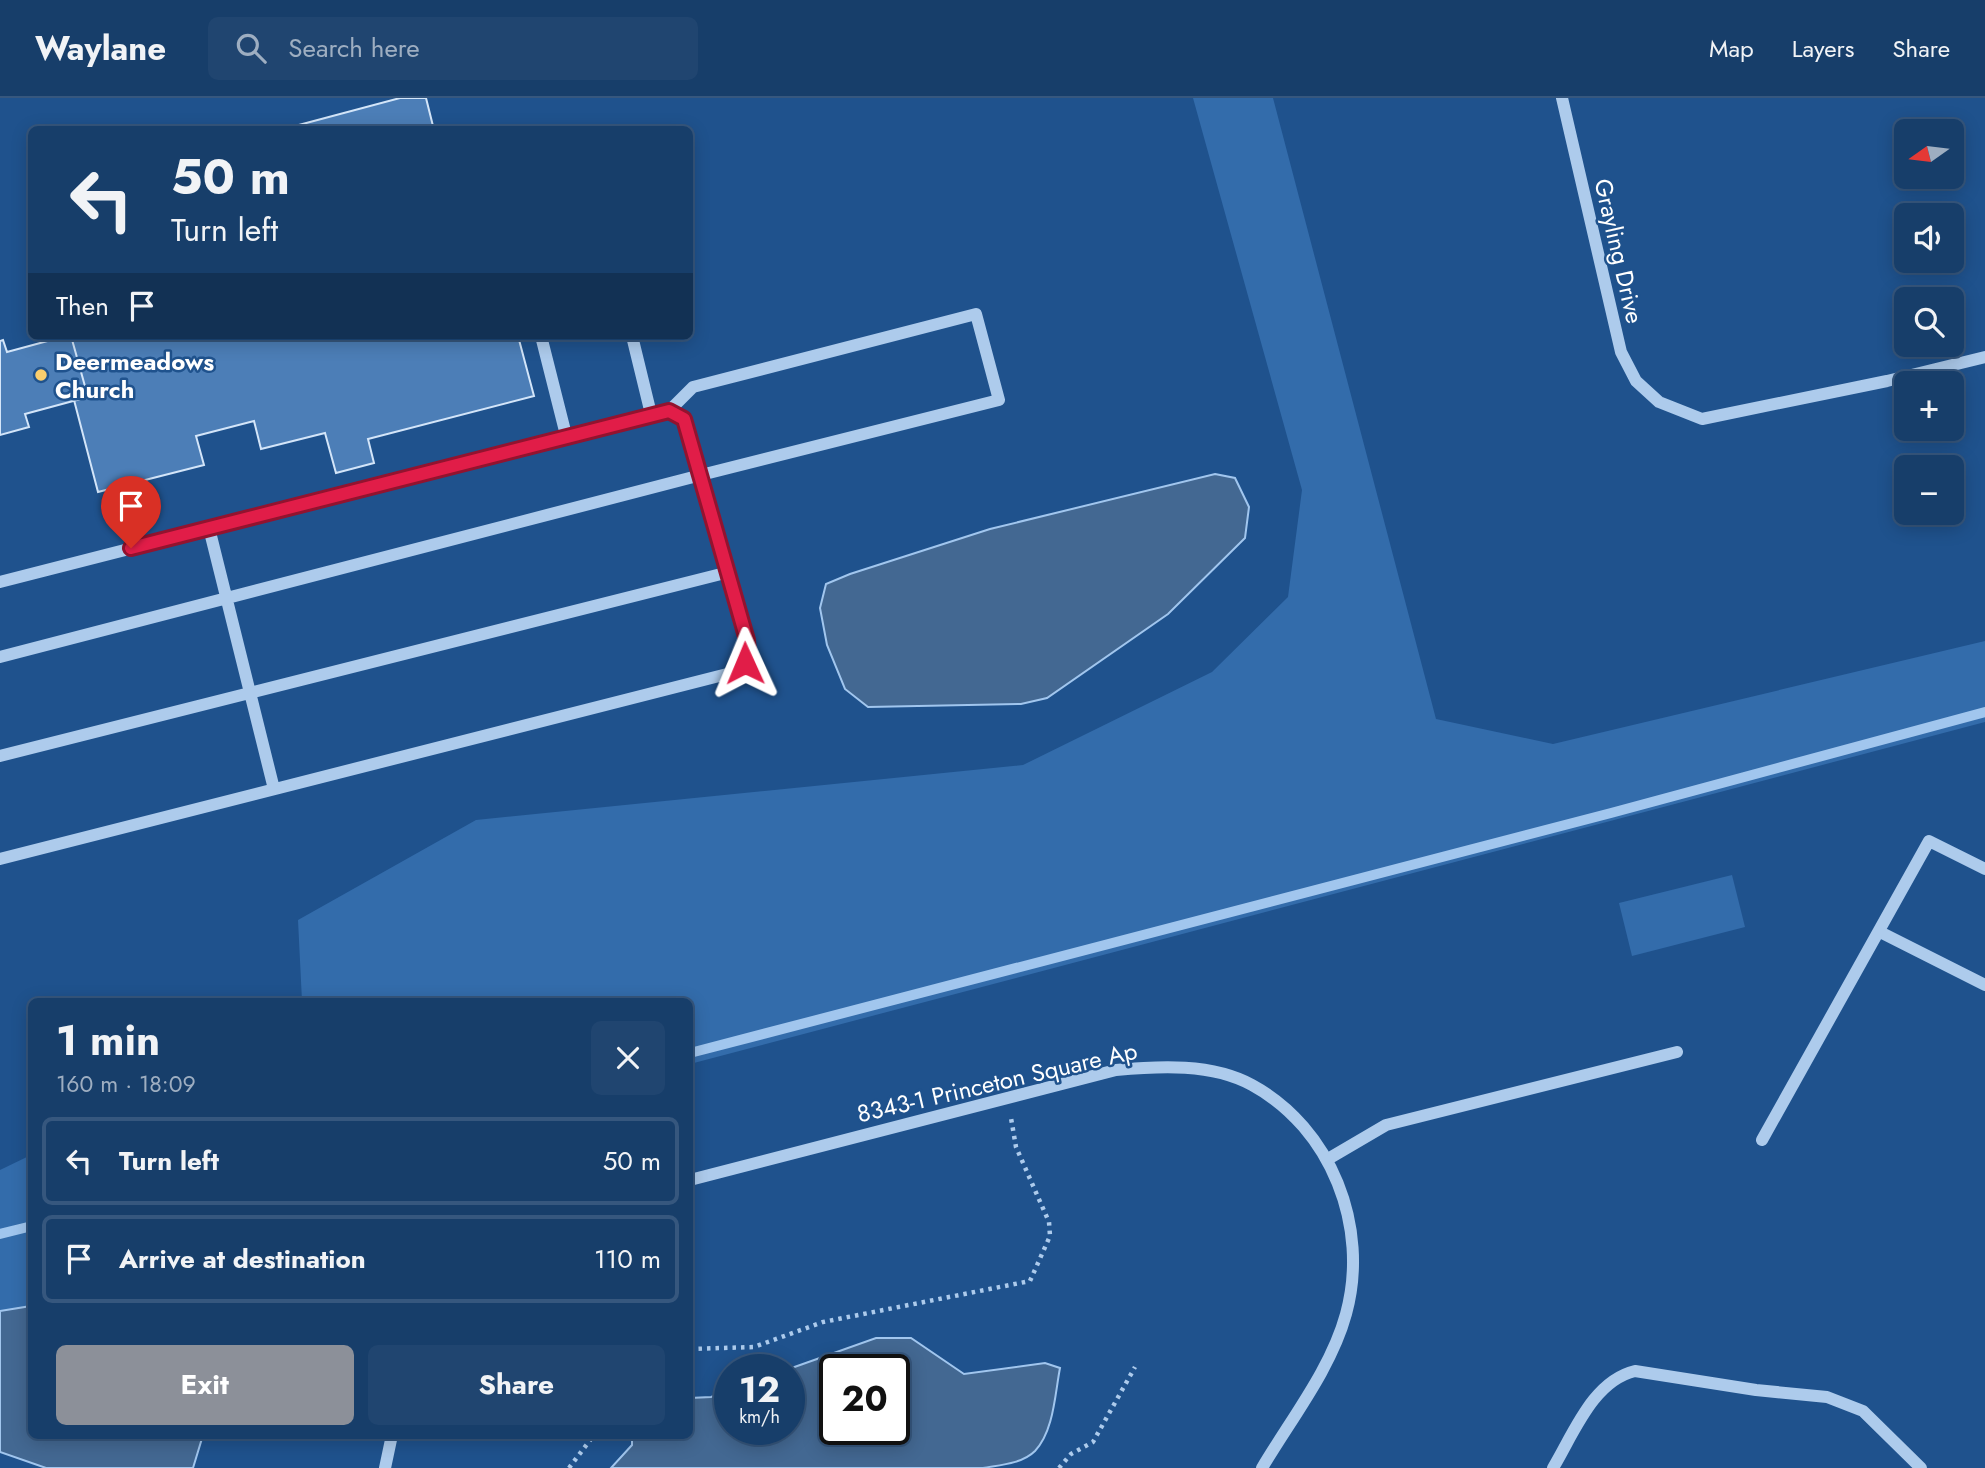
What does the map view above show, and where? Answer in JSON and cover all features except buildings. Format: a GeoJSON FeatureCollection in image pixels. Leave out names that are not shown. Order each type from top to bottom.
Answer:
{"type":"FeatureCollection","features":[{"type":"Feature","properties":{"kind":"street","name":"Grayling Drive"},"geometry":{"type":"LineString","coordinates":[[1562,98],[1621,352],[1636,380],[1658,402],[1702,419],[1887,381],[1985,357]]}},
{"type":"Feature","properties":{"kind":"street"},"geometry":{"type":"LineString","coordinates":[[0,582],[566,435],[669,411],[693,387],[976,314],[999,400],[0,657]]}},
{"type":"Feature","properties":{"kind":"street"},"geometry":{"type":"LineString","coordinates":[[542,340],[566,435]]}},
{"type":"Feature","properties":{"kind":"street"},"geometry":{"type":"LineString","coordinates":[[633,340],[652,414]]}},
{"type":"Feature","properties":{"kind":"street"},"geometry":{"type":"LineString","coordinates":[[0,859],[735,672],[745,663],[748,652],[729,572],[684,419],[669,411]]}},
{"type":"Feature","properties":{"kind":"street"},"geometry":{"type":"LineString","coordinates":[[209,528],[274,789]]}},
{"type":"Feature","properties":{"kind":"street"},"geometry":{"type":"LineString","coordinates":[[0,755],[729,572]]}},
{"type":"Feature","properties":{"kind":"street"},"geometry":{"type":"LineString","coordinates":[[1762,1140],[1881,932],[1929,841],[1985,869]]}},
{"type":"Feature","properties":{"kind":"street"},"geometry":{"type":"LineString","coordinates":[[1881,932],[1985,985]]}},
{"type":"Feature","properties":{"kind":"street"},"geometry":{"type":"LineString","coordinates":[[1328,1159],[1386,1125],[1677,1052]]}},
{"type":"Feature","properties":{"kind":"street","name":"8343-1 Princeton Square Ap"},"geometry":{"type":"LineString","coordinates":[[693,1180],[1116,1070],[1159,1066],[1206,1071],[1250,1084],[1281,1105],[1309,1131],[1328,1159],[1349,1221],[1353,1268],[1347,1312],[1335,1346],[1262,1468]]}},
{"type":"Feature","properties":{"kind":"street"},"geometry":{"type":"LineString","coordinates":[[1553,1468],[1601,1388],[1617,1375],[1635,1371],[1756,1390],[1827,1397],[1863,1411],[1921,1468]]}},
{"type":"Feature","properties":{"kind":"street"},"geometry":{"type":"LineString","coordinates":[[386,1468],[391,1439]]}},
{"type":"Feature","properties":{"kind":"path"},"geometry":{"type":"LineString","coordinates":[[693,1349],[754,1347],[823,1322],[1030,1281],[1050,1236],[1048,1222],[1016,1147],[1007,1097]]}},
{"type":"Feature","properties":{"kind":"path"},"geometry":{"type":"LineString","coordinates":[[1059,1468],[1071,1454],[1093,1442],[1135,1367]]}},
{"type":"Feature","properties":{"kind":"path"},"geometry":{"type":"LineString","coordinates":[[569,1468],[591,1439]]}},
{"type":"Feature","properties":{"kind":"shaded area"},"geometry":{"type":"Polygon","coordinates":[[[1193,98],[1273,98],[1436,719],[1553,744],[1985,641],[1985,722],[693,1063],[693,998],[302,998],[298,920],[476,820],[1023,765],[1212,672],[1288,597],[1302,490],[1193,98]]]}},
{"type":"Feature","properties":{"kind":"shaded area"},"geometry":{"type":"Polygon","coordinates":[[[1215,474],[1235,478],[1249,507],[1245,538],[1168,614],[1047,698],[1021,704],[868,707],[845,689],[827,645],[820,608],[826,584],[990,529],[1215,474]]]}},
{"type":"Feature","properties":{"kind":"shaded area"},"geometry":{"type":"Polygon","coordinates":[[[1732,875],[1745,927],[1632,956],[1619,903],[1732,875]]]}},
{"type":"Feature","properties":{"kind":"shaded area"},"geometry":{"type":"Polygon","coordinates":[[[28,1156],[28,1306],[0,1311],[0,1170],[28,1156]]]}},
{"type":"Feature","properties":{"kind":"shaded area"},"geometry":{"type":"Polygon","coordinates":[[[28,1306],[28,1439],[202,1439],[193,1468],[46,1468],[0,1452],[0,1311],[28,1306]]]}},
{"type":"Feature","properties":{"kind":"shaded area"},"geometry":{"type":"Polygon","coordinates":[[[876,1338],[911,1338],[964,1374],[1045,1363],[1060,1368],[1053,1411],[1041,1443],[1024,1459],[1010,1463],[983,1468],[611,1468],[632,1445],[632,1439],[693,1439],[693,1398],[714,1396],[714,1445],[805,1445],[805,1363],[819,1358],[819,1445],[910,1445],[910,1354],[831,1354],[876,1338]]]}},
{"type":"Feature","properties":{"kind":"waterway"},"geometry":{"type":"LineString","coordinates":[[693,1052],[1611,813],[1985,712]]}},
{"type":"Feature","properties":{"kind":"waterway"},"geometry":{"type":"LineString","coordinates":[[0,1234],[28,1227]]}},
{"type":"Feature","properties":{"kind":"place","name":"Deermeadows Church"},"geometry":{"type":"Point","coordinates":[41,375]}},
{"type":"Feature","properties":{"kind":"route"},"geometry":{"type":"LineString","coordinates":[[131,548],[566,435],[669,411],[684,419],[701,475],[747,640],[745,663]]}}]}
